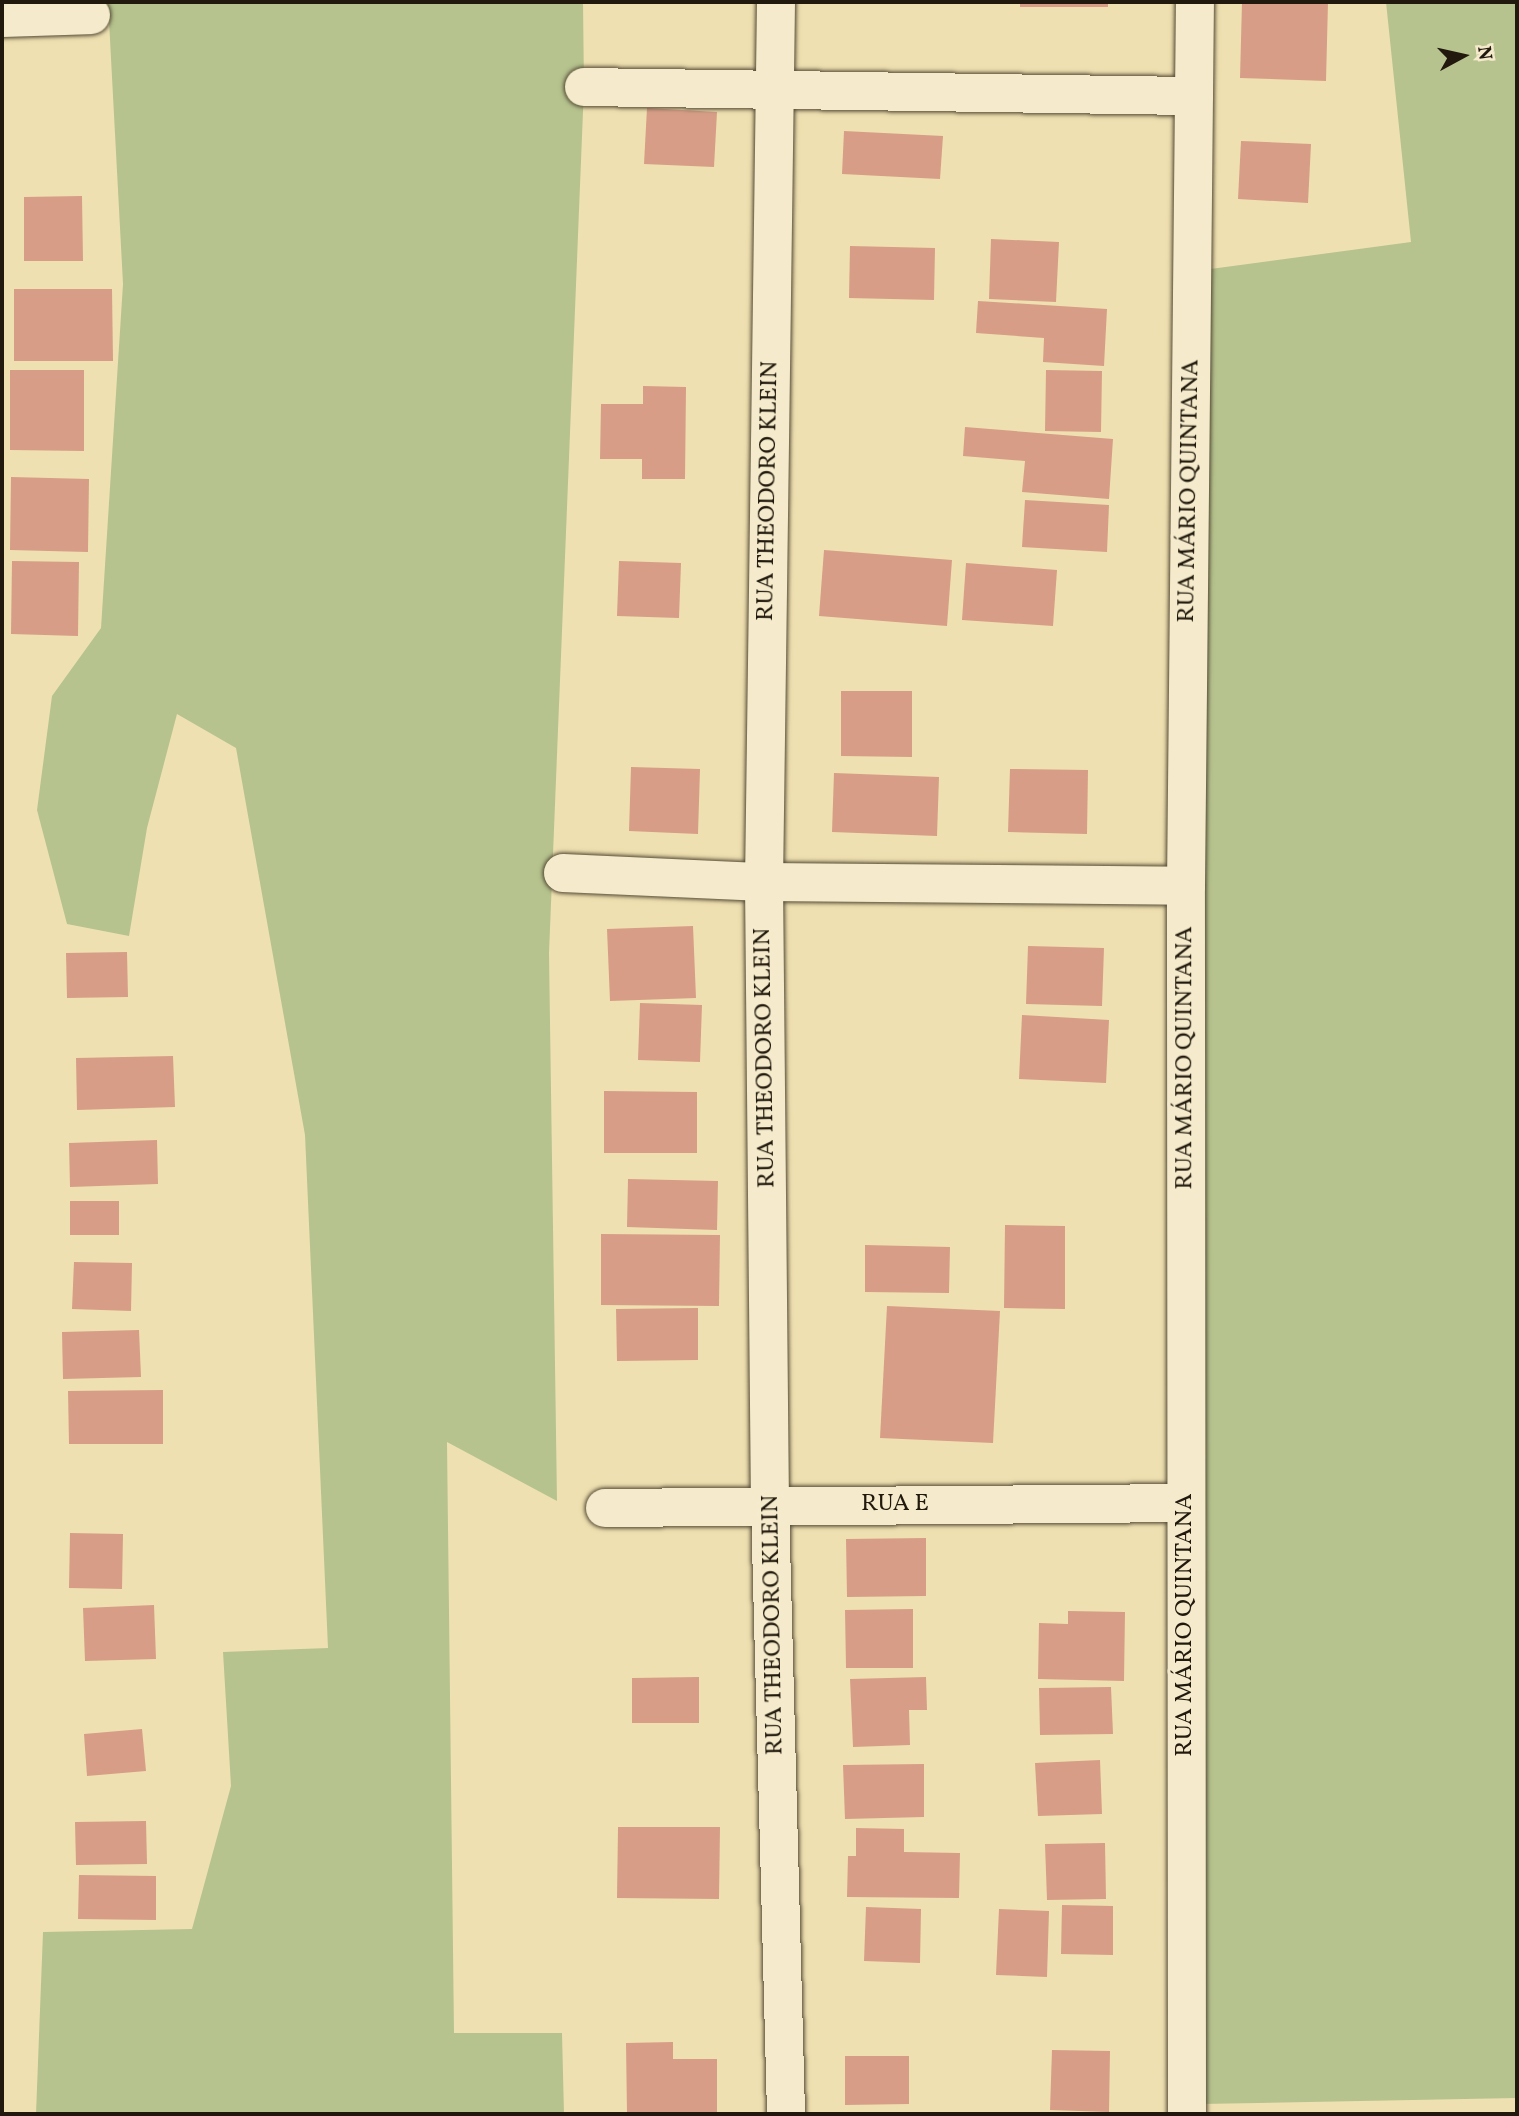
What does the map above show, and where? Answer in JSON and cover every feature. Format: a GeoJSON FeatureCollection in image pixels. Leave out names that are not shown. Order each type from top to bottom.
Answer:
{"type":"FeatureCollection","features":[{"type":"Feature","properties":{"kind":"street","name":"RUA THEODORO KLEIN"},"geometry":{"type":"LineString","coordinates":[[776,2],[764,882],[771,1506],[786,2114]]}},
{"type":"Feature","properties":{"kind":"street","name":"RUA MÁRIO QUINTANA"},"geometry":{"type":"LineString","coordinates":[[1187,2114],[1186,886],[1195,2]]}},
{"type":"Feature","properties":{"kind":"street"},"geometry":{"type":"LineString","coordinates":[[2,18],[91,15]]}},
{"type":"Feature","properties":{"kind":"street"},"geometry":{"type":"LineString","coordinates":[[584,87],[1194,96]]}},
{"type":"Feature","properties":{"kind":"street"},"geometry":{"type":"LineString","coordinates":[[562,873],[764,882],[1186,886]]}},
{"type":"Feature","properties":{"kind":"street","name":"RUA E"},"geometry":{"type":"LineString","coordinates":[[605,1508],[1185,1503]]}},
{"type":"Feature","properties":{"kind":"green space"},"geometry":{"type":"Polygon","coordinates":[[[108,2],[583,2],[584,87],[549,953],[557,1501],[447,1442],[454,2033],[562,2033],[564,2114],[36,2114],[43,1932],[192,1929],[231,1786],[223,1652],[328,1648],[305,1135],[236,748],[177,714],[147,828],[129,936],[67,924],[37,810],[52,696],[101,628],[123,284],[108,2]]]}},
{"type":"Feature","properties":{"kind":"green space"},"geometry":{"type":"Polygon","coordinates":[[[1386,2],[1517,2],[1517,2098],[1201,2104],[1203,270],[1411,242],[1386,2]]]}},
{"type":"Feature","properties":{"kind":"building"},"geometry":{"type":"Polygon","coordinates":[[[1020,2],[1108,2],[1108,7],[1020,7],[1020,2]]]}},
{"type":"Feature","properties":{"kind":"building"},"geometry":{"type":"Polygon","coordinates":[[[1242,2],[1328,2],[1326,81],[1240,78],[1242,2]]]}},
{"type":"Feature","properties":{"kind":"building"},"geometry":{"type":"Polygon","coordinates":[[[647,108],[717,112],[714,167],[644,164],[647,108]]]}},
{"type":"Feature","properties":{"kind":"building"},"geometry":{"type":"Polygon","coordinates":[[[844,131],[943,136],[940,179],[842,174],[844,131]]]}},
{"type":"Feature","properties":{"kind":"building"},"geometry":{"type":"Polygon","coordinates":[[[1241,141],[1311,144],[1308,203],[1238,199],[1241,141]]]}},
{"type":"Feature","properties":{"kind":"building"},"geometry":{"type":"Polygon","coordinates":[[[82,196],[83,261],[24,261],[24,197],[82,196]]]}},
{"type":"Feature","properties":{"kind":"building"},"geometry":{"type":"Polygon","coordinates":[[[991,239],[1059,242],[1056,302],[989,299],[991,239]]]}},
{"type":"Feature","properties":{"kind":"building"},"geometry":{"type":"Polygon","coordinates":[[[850,246],[935,248],[934,300],[849,298],[850,246]]]}},
{"type":"Feature","properties":{"kind":"building"},"geometry":{"type":"Polygon","coordinates":[[[14,289],[112,289],[113,361],[14,361],[14,289]]]}},
{"type":"Feature","properties":{"kind":"building"},"geometry":{"type":"Polygon","coordinates":[[[978,301],[1107,309],[1104,366],[1043,362],[1044,338],[976,333],[978,301]]]}},
{"type":"Feature","properties":{"kind":"building"},"geometry":{"type":"Polygon","coordinates":[[[10,370],[84,370],[84,451],[10,450],[10,370]]]}},
{"type":"Feature","properties":{"kind":"building"},"geometry":{"type":"Polygon","coordinates":[[[1046,370],[1102,371],[1101,432],[1045,431],[1046,370]]]}},
{"type":"Feature","properties":{"kind":"building"},"geometry":{"type":"Polygon","coordinates":[[[643,386],[686,387],[685,479],[642,479],[642,459],[600,459],[601,404],[643,404],[643,386]]]}},
{"type":"Feature","properties":{"kind":"building"},"geometry":{"type":"Polygon","coordinates":[[[965,427],[1113,439],[1109,499],[1022,492],[1025,461],[963,456],[965,427]]]}},
{"type":"Feature","properties":{"kind":"building"},"geometry":{"type":"Polygon","coordinates":[[[11,477],[89,479],[88,552],[10,550],[11,477]]]}},
{"type":"Feature","properties":{"kind":"building"},"geometry":{"type":"Polygon","coordinates":[[[1025,500],[1109,505],[1107,552],[1022,547],[1025,500]]]}},
{"type":"Feature","properties":{"kind":"building"},"geometry":{"type":"Polygon","coordinates":[[[824,550],[952,560],[947,626],[819,616],[824,550]]]}},
{"type":"Feature","properties":{"kind":"building"},"geometry":{"type":"Polygon","coordinates":[[[12,561],[79,562],[78,636],[11,634],[12,561]]]}},
{"type":"Feature","properties":{"kind":"building"},"geometry":{"type":"Polygon","coordinates":[[[619,561],[681,563],[679,618],[617,616],[619,561]]]}},
{"type":"Feature","properties":{"kind":"building"},"geometry":{"type":"Polygon","coordinates":[[[966,563],[1057,570],[1053,626],[962,620],[966,563]]]}},
{"type":"Feature","properties":{"kind":"building"},"geometry":{"type":"Polygon","coordinates":[[[841,691],[912,691],[912,757],[841,756],[841,691]]]}},
{"type":"Feature","properties":{"kind":"building"},"geometry":{"type":"Polygon","coordinates":[[[631,767],[700,769],[698,834],[629,831],[631,767]]]}},
{"type":"Feature","properties":{"kind":"building"},"geometry":{"type":"Polygon","coordinates":[[[1010,769],[1088,770],[1087,834],[1008,832],[1010,769]]]}},
{"type":"Feature","properties":{"kind":"building"},"geometry":{"type":"Polygon","coordinates":[[[834,773],[939,777],[937,836],[832,832],[834,773]]]}},
{"type":"Feature","properties":{"kind":"building"},"geometry":{"type":"Polygon","coordinates":[[[693,926],[696,998],[610,1001],[607,929],[693,926]]]}},
{"type":"Feature","properties":{"kind":"building"},"geometry":{"type":"Polygon","coordinates":[[[1028,946],[1104,948],[1102,1006],[1026,1004],[1028,946]]]}},
{"type":"Feature","properties":{"kind":"building"},"geometry":{"type":"Polygon","coordinates":[[[127,952],[128,997],[67,998],[66,953],[127,952]]]}},
{"type":"Feature","properties":{"kind":"building"},"geometry":{"type":"Polygon","coordinates":[[[640,1003],[702,1005],[700,1062],[638,1060],[640,1003]]]}},
{"type":"Feature","properties":{"kind":"building"},"geometry":{"type":"Polygon","coordinates":[[[1022,1015],[1109,1020],[1106,1083],[1019,1079],[1022,1015]]]}},
{"type":"Feature","properties":{"kind":"building"},"geometry":{"type":"Polygon","coordinates":[[[173,1056],[175,1107],[77,1110],[76,1058],[173,1056]]]}},
{"type":"Feature","properties":{"kind":"building"},"geometry":{"type":"Polygon","coordinates":[[[604,1091],[697,1092],[697,1153],[604,1153],[604,1091]]]}},
{"type":"Feature","properties":{"kind":"building"},"geometry":{"type":"Polygon","coordinates":[[[157,1140],[158,1184],[70,1187],[69,1143],[157,1140]]]}},
{"type":"Feature","properties":{"kind":"building"},"geometry":{"type":"Polygon","coordinates":[[[628,1179],[718,1181],[717,1230],[627,1227],[628,1179]]]}},
{"type":"Feature","properties":{"kind":"building"},"geometry":{"type":"Polygon","coordinates":[[[70,1201],[119,1201],[119,1235],[70,1235],[70,1201]]]}},
{"type":"Feature","properties":{"kind":"building"},"geometry":{"type":"Polygon","coordinates":[[[1005,1225],[1065,1226],[1065,1309],[1004,1308],[1005,1225]]]}},
{"type":"Feature","properties":{"kind":"building"},"geometry":{"type":"Polygon","coordinates":[[[601,1234],[720,1235],[719,1306],[601,1305],[601,1234]]]}},
{"type":"Feature","properties":{"kind":"building"},"geometry":{"type":"Polygon","coordinates":[[[865,1245],[950,1247],[949,1293],[865,1292],[865,1245]]]}},
{"type":"Feature","properties":{"kind":"building"},"geometry":{"type":"Polygon","coordinates":[[[74,1262],[132,1263],[131,1311],[72,1309],[74,1262]]]}},
{"type":"Feature","properties":{"kind":"building"},"geometry":{"type":"Polygon","coordinates":[[[887,1306],[1000,1311],[993,1443],[880,1438],[887,1306]]]}},
{"type":"Feature","properties":{"kind":"building"},"geometry":{"type":"Polygon","coordinates":[[[698,1308],[698,1360],[617,1361],[616,1309],[698,1308]]]}},
{"type":"Feature","properties":{"kind":"building"},"geometry":{"type":"Polygon","coordinates":[[[139,1330],[141,1377],[63,1379],[62,1332],[139,1330]]]}},
{"type":"Feature","properties":{"kind":"building"},"geometry":{"type":"Polygon","coordinates":[[[163,1390],[163,1444],[69,1444],[68,1391],[163,1390]]]}},
{"type":"Feature","properties":{"kind":"building"},"geometry":{"type":"Polygon","coordinates":[[[70,1533],[123,1534],[122,1589],[69,1588],[70,1533]]]}},
{"type":"Feature","properties":{"kind":"building"},"geometry":{"type":"Polygon","coordinates":[[[926,1538],[926,1596],[847,1597],[846,1539],[926,1538]]]}},
{"type":"Feature","properties":{"kind":"building"},"geometry":{"type":"Polygon","coordinates":[[[154,1605],[156,1659],[85,1661],[83,1608],[154,1605]]]}},
{"type":"Feature","properties":{"kind":"building"},"geometry":{"type":"Polygon","coordinates":[[[913,1609],[913,1668],[846,1668],[845,1610],[913,1609]]]}},
{"type":"Feature","properties":{"kind":"building"},"geometry":{"type":"Polygon","coordinates":[[[1068,1611],[1125,1612],[1124,1681],[1038,1679],[1039,1623],[1068,1624],[1068,1611]]]}},
{"type":"Feature","properties":{"kind":"building"},"geometry":{"type":"Polygon","coordinates":[[[699,1677],[699,1723],[632,1723],[632,1678],[699,1677]]]}},
{"type":"Feature","properties":{"kind":"building"},"geometry":{"type":"Polygon","coordinates":[[[926,1677],[927,1710],[909,1710],[910,1745],[853,1747],[850,1679],[926,1677]]]}},
{"type":"Feature","properties":{"kind":"building"},"geometry":{"type":"Polygon","coordinates":[[[1111,1687],[1113,1734],[1040,1735],[1039,1688],[1111,1687]]]}},
{"type":"Feature","properties":{"kind":"building"},"geometry":{"type":"Polygon","coordinates":[[[142,1729],[146,1771],[87,1776],[84,1734],[142,1729]]]}},
{"type":"Feature","properties":{"kind":"building"},"geometry":{"type":"Polygon","coordinates":[[[1100,1760],[1102,1814],[1038,1816],[1035,1763],[1100,1760]]]}},
{"type":"Feature","properties":{"kind":"building"},"geometry":{"type":"Polygon","coordinates":[[[924,1764],[924,1817],[845,1819],[843,1765],[924,1764]]]}},
{"type":"Feature","properties":{"kind":"building"},"geometry":{"type":"Polygon","coordinates":[[[146,1821],[147,1864],[76,1865],[75,1822],[146,1821]]]}},
{"type":"Feature","properties":{"kind":"building"},"geometry":{"type":"Polygon","coordinates":[[[618,1827],[720,1827],[719,1899],[617,1898],[618,1827]]]}},
{"type":"Feature","properties":{"kind":"building"},"geometry":{"type":"Polygon","coordinates":[[[856,1828],[904,1829],[904,1852],[960,1853],[959,1898],[847,1897],[848,1856],[856,1856],[856,1828]]]}},
{"type":"Feature","properties":{"kind":"building"},"geometry":{"type":"Polygon","coordinates":[[[1105,1843],[1106,1899],[1047,1900],[1045,1844],[1105,1843]]]}},
{"type":"Feature","properties":{"kind":"building"},"geometry":{"type":"Polygon","coordinates":[[[79,1875],[156,1876],[156,1920],[78,1919],[79,1875]]]}},
{"type":"Feature","properties":{"kind":"building"},"geometry":{"type":"Polygon","coordinates":[[[1062,1905],[1113,1906],[1113,1955],[1061,1954],[1062,1905]]]}},
{"type":"Feature","properties":{"kind":"building"},"geometry":{"type":"Polygon","coordinates":[[[866,1907],[921,1909],[920,1963],[864,1961],[866,1907]]]}},
{"type":"Feature","properties":{"kind":"building"},"geometry":{"type":"Polygon","coordinates":[[[999,1909],[1049,1911],[1047,1977],[996,1975],[999,1909]]]}},
{"type":"Feature","properties":{"kind":"building"},"geometry":{"type":"Polygon","coordinates":[[[673,2042],[673,2059],[717,2059],[717,2114],[627,2114],[626,2043],[673,2042]]]}},
{"type":"Feature","properties":{"kind":"building"},"geometry":{"type":"Polygon","coordinates":[[[1052,2050],[1110,2051],[1109,2112],[1050,2110],[1052,2050]]]}},
{"type":"Feature","properties":{"kind":"building"},"geometry":{"type":"Polygon","coordinates":[[[845,2056],[909,2056],[909,2104],[845,2105],[845,2056]]]}}]}
